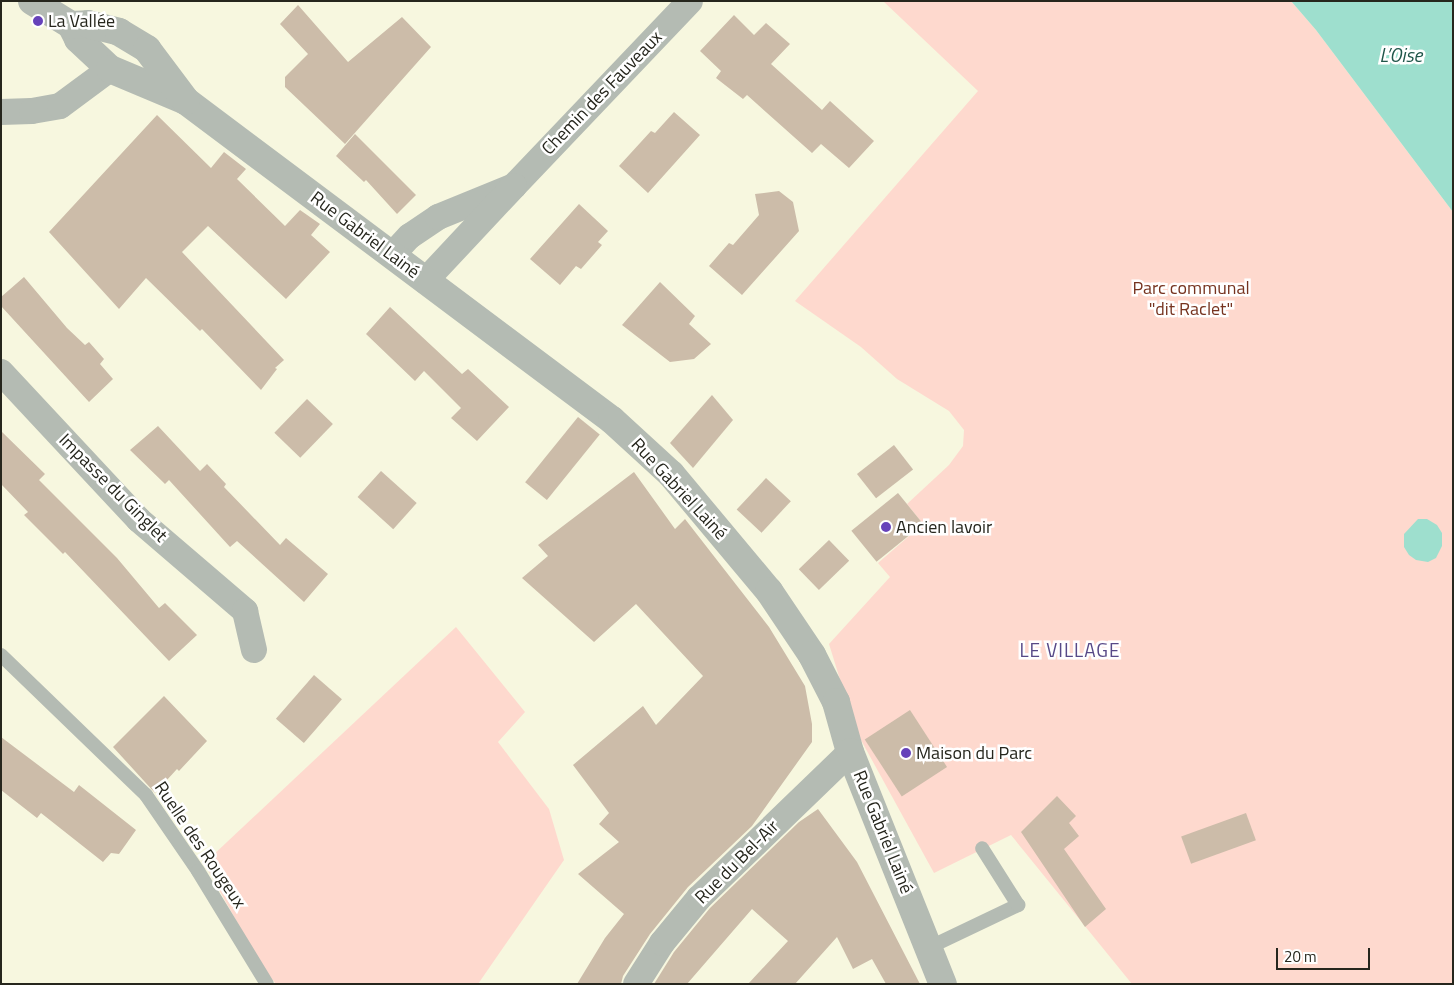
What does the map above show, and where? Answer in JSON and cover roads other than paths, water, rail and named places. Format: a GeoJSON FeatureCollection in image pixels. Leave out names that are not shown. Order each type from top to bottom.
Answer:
{"type":"FeatureCollection","features":[{"type":"Feature","properties":{"kind":"street","name":"Rue Gabriel Lainé"},"geometry":{"type":"LineString","coordinates":[[32,1],[71,25],[78,39],[110,70],[186,101],[612,420],[671,474],[769,592],[812,655],[836,702],[850,752],[930,947],[943,984]]}},
{"type":"Feature","properties":{"kind":"street","name":"Chemin des Fauveaux"},"geometry":{"type":"LineString","coordinates":[[425,281],[690,1]]}},
{"type":"Feature","properties":{"kind":"street","name":"Rue Gabriel Lainé"},"geometry":{"type":"LineString","coordinates":[[71,25],[88,24],[119,32],[147,49],[186,101]]}},
{"type":"Feature","properties":{"kind":"street"},"geometry":{"type":"LineString","coordinates":[[1,112],[32,111],[60,106],[110,70]]}},
{"type":"Feature","properties":{"kind":"street","name":"Chemin des Fauveaux"},"geometry":{"type":"LineString","coordinates":[[392,255],[410,236],[438,217],[514,186]]}},
{"type":"Feature","properties":{"kind":"street","name":"Impasse du Ginglet"},"geometry":{"type":"LineString","coordinates":[[1,372],[139,520],[245,611],[254,650]]}},
{"type":"Feature","properties":{"kind":"street","name":"Rue du Bel-Air"},"geometry":{"type":"LineString","coordinates":[[636,984],[662,943],[700,898],[850,752]]}},
{"type":"Feature","properties":{"kind":"lane","name":"Ruelle des Rougeux"},"geometry":{"type":"LineString","coordinates":[[1,655],[146,795],[198,871],[267,984]]}},
{"type":"Feature","properties":{"kind":"lane"},"geometry":{"type":"LineString","coordinates":[[930,947],[1018,905],[982,848]]}},
{"type":"Feature","properties":{"kind":"water","name":"L’Oise"},"geometry":{"type":"Polygon","coordinates":[[[1291,1],[1453,1],[1453,212],[1316,30],[1291,1]]]}},
{"type":"Feature","properties":{"kind":"water"},"geometry":{"type":"Polygon","coordinates":[[[1418,519],[1427,519],[1437,525],[1442,533],[1442,546],[1436,558],[1428,562],[1416,560],[1409,555],[1404,547],[1404,534],[1418,519]]]}},
{"type":"Feature","properties":{"kind":"place","name":"La Vallée"},"geometry":{"type":"Point","coordinates":[38,21]}},
{"type":"Feature","properties":{"kind":"place","name":"Ancien lavoir"},"geometry":{"type":"Point","coordinates":[886,527]}},
{"type":"Feature","properties":{"kind":"place","name":"Maison du Parc"},"geometry":{"type":"Point","coordinates":[906,753]}},
{"type":"Feature","properties":{"kind":"district","name":"LE VILLAGE"},"geometry":{"type":"Point","coordinates":[1070,650]}},
{"type":"Feature","properties":{"kind":"park label","name":"Parc communal \"dit Raclet\""},"geometry":{"type":"Point","coordinates":[1191,299]}}]}
